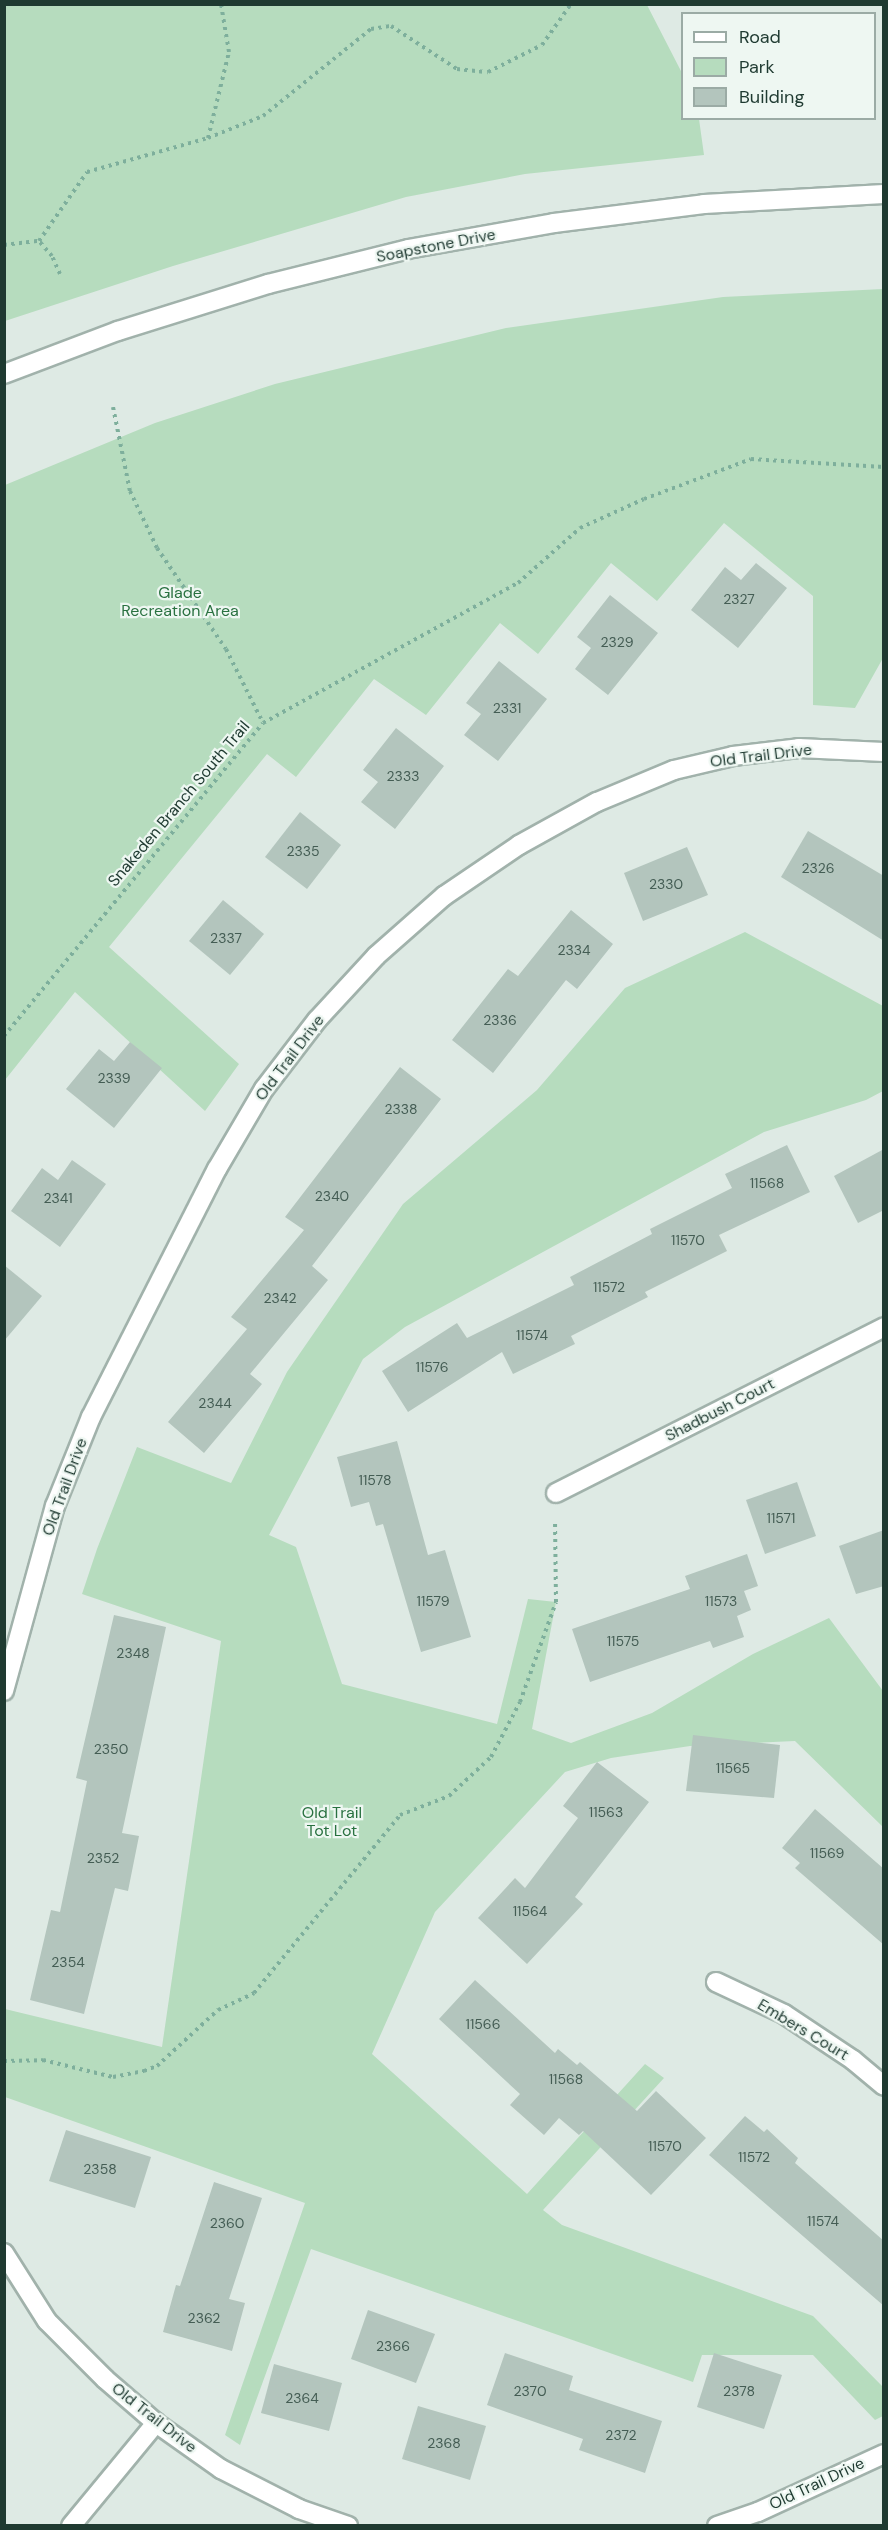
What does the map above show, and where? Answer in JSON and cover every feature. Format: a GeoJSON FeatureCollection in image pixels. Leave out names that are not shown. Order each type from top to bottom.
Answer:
{"type":"FeatureCollection","features":[{"type":"Feature","properties":{"kind":"street","name":"Soapstone Drive"},"geometry":{"type":"LineString","coordinates":[[4,374],[118,330],[236,294],[408,249],[554,223],[704,204],[884,194]]}},
{"type":"Feature","properties":{"kind":"street","name":"Old Trail Drive"},"geometry":{"type":"LineString","coordinates":[[4,1691],[55,1506],[91,1417],[217,1169],[264,1089],[317,1020],[376,956],[444,896],[519,845],[597,802],[674,770],[733,756],[799,748],[884,752]]}},
{"type":"Feature","properties":{"kind":"street","name":"Shadbush Court"},"geometry":{"type":"LineString","coordinates":[[556,1493],[884,1327]]}},
{"type":"Feature","properties":{"kind":"street","name":"Embers Court"},"geometry":{"type":"LineString","coordinates":[[716,1982],[784,2014],[853,2060],[884,2086]]}},
{"type":"Feature","properties":{"kind":"street","name":"Old Trail Drive"},"geometry":{"type":"LineString","coordinates":[[4,2253],[47,2321],[105,2379],[156,2423],[221,2469],[299,2509],[348,2526]]}},
{"type":"Feature","properties":{"kind":"street"},"geometry":{"type":"LineString","coordinates":[[71,2526],[156,2423]]}},
{"type":"Feature","properties":{"kind":"street","name":"Old Trail Drive"},"geometry":{"type":"LineString","coordinates":[[717,2526],[758,2512],[884,2454]]}},
{"type":"Feature","properties":{"kind":"path"},"geometry":{"type":"LineString","coordinates":[[208,138],[229,52],[221,4]]}},
{"type":"Feature","properties":{"kind":"path"},"geometry":{"type":"LineString","coordinates":[[4,245],[39,241],[87,172],[208,138],[263,116],[371,29],[391,26],[457,69],[488,72],[542,45],[571,4]]}},
{"type":"Feature","properties":{"kind":"path"},"geometry":{"type":"LineString","coordinates":[[39,241],[52,256],[60,274]]}},
{"type":"Feature","properties":{"kind":"path","name":"Snakeden Branch South Trail"},"geometry":{"type":"LineString","coordinates":[[4,1036],[263,723],[226,649],[157,549],[130,491],[113,407]]}},
{"type":"Feature","properties":{"kind":"path"},"geometry":{"type":"LineString","coordinates":[[263,723],[518,583],[580,528],[644,499],[751,459],[884,467]]}},
{"type":"Feature","properties":{"kind":"path"},"geometry":{"type":"LineString","coordinates":[[4,2061],[43,2060],[112,2078],[157,2066],[218,2010],[254,1993],[400,1815],[449,1796],[491,1757],[520,1702],[556,1602],[556,1493]]}},
{"type":"Feature","properties":{"kind":"green space"},"geometry":{"type":"Polygon","coordinates":[[[5,4],[647,5],[681,71],[681,120],[699,120],[704,155],[525,174],[406,197],[173,266],[5,321],[5,4]]]}},
{"type":"Feature","properties":{"kind":"green space","name":"Glade Recreation Area"},"geometry":{"type":"Polygon","coordinates":[[[883,289],[883,658],[855,708],[813,705],[813,596],[724,523],[657,601],[611,563],[538,654],[500,623],[426,715],[374,679],[296,777],[267,754],[109,947],[239,1064],[205,1111],[75,992],[5,1080],[5,485],[155,423],[275,384],[506,328],[723,297],[883,289]]]}},
{"type":"Feature","properties":{"kind":"green space","name":"Old Trail Tot Lot"},"geometry":{"type":"Polygon","coordinates":[[[745,932],[883,1006],[883,1091],[866,1100],[764,1132],[405,1327],[363,1359],[269,1535],[296,1547],[342,1684],[497,1724],[528,1599],[556,1602],[532,1729],[571,1743],[652,1713],[753,1654],[829,1618],[883,1691],[883,1827],[795,1741],[690,1746],[611,1758],[565,1772],[435,1912],[372,2054],[527,2194],[645,2064],[664,2078],[543,2210],[562,2225],[813,2316],[883,2387],[883,2416],[875,2420],[813,2355],[702,2355],[693,2382],[311,2249],[240,2445],[225,2435],[305,2203],[5,2097],[5,2009],[162,2047],[221,1641],[82,1594],[97,1549],[137,1447],[231,1483],[287,1372],[403,1204],[537,1090],[625,988],[745,932]]]}},
{"type":"Feature","properties":{"kind":"building"},"geometry":{"type":"Polygon","coordinates":[[[756,563],[787,588],[738,648],[691,610],[725,567],[741,580],[756,563]]]}},
{"type":"Feature","properties":{"kind":"building"},"geometry":{"type":"Polygon","coordinates":[[[610,595],[658,633],[608,695],[575,669],[591,648],[577,637],[610,595]]]}},
{"type":"Feature","properties":{"kind":"building"},"geometry":{"type":"Polygon","coordinates":[[[499,661],[547,699],[498,761],[464,735],[481,714],[466,703],[499,661]]]}},
{"type":"Feature","properties":{"kind":"building"},"geometry":{"type":"Polygon","coordinates":[[[396,728],[444,766],[395,829],[361,802],[378,782],[363,770],[396,728]]]}},
{"type":"Feature","properties":{"kind":"building"},"geometry":{"type":"Polygon","coordinates":[[[300,812],[341,845],[307,889],[265,857],[300,812]]]}},
{"type":"Feature","properties":{"kind":"building"},"geometry":{"type":"Polygon","coordinates":[[[808,831],[884,876],[884,941],[781,877],[808,831]]]}},
{"type":"Feature","properties":{"kind":"building"},"geometry":{"type":"Polygon","coordinates":[[[687,847],[708,895],[643,921],[624,873],[687,847]]]}},
{"type":"Feature","properties":{"kind":"building"},"geometry":{"type":"Polygon","coordinates":[[[223,900],[264,934],[230,975],[189,941],[223,900]]]}},
{"type":"Feature","properties":{"kind":"building"},"geometry":{"type":"Polygon","coordinates":[[[571,910],[613,944],[577,989],[566,980],[493,1073],[452,1040],[508,969],[518,976],[571,910]]]}},
{"type":"Feature","properties":{"kind":"building"},"geometry":{"type":"Polygon","coordinates":[[[130,1042],[162,1068],[114,1128],[66,1089],[99,1049],[114,1061],[130,1042]]]}},
{"type":"Feature","properties":{"kind":"building"},"geometry":{"type":"Polygon","coordinates":[[[400,1067],[441,1099],[312,1266],[328,1280],[250,1374],[262,1384],[204,1453],[168,1422],[247,1329],[231,1317],[304,1230],[285,1217],[400,1067]]]}},
{"type":"Feature","properties":{"kind":"building"},"geometry":{"type":"Polygon","coordinates":[[[787,1145],[810,1192],[719,1235],[727,1251],[645,1292],[648,1297],[571,1336],[575,1344],[513,1374],[502,1352],[408,1412],[382,1371],[457,1323],[467,1338],[574,1285],[570,1277],[652,1234],[650,1229],[732,1188],[725,1174],[787,1145]]]}},
{"type":"Feature","properties":{"kind":"building"},"geometry":{"type":"Polygon","coordinates":[[[884,1149],[884,1210],[858,1223],[834,1176],[884,1149]]]}},
{"type":"Feature","properties":{"kind":"building"},"geometry":{"type":"Polygon","coordinates":[[[72,1160],[106,1184],[60,1247],[11,1211],[42,1168],[58,1180],[72,1160]]]}},
{"type":"Feature","properties":{"kind":"building"},"geometry":{"type":"Polygon","coordinates":[[[4,1265],[42,1296],[4,1341],[4,1265]]]}},
{"type":"Feature","properties":{"kind":"building"},"geometry":{"type":"Polygon","coordinates":[[[397,1441],[428,1555],[445,1550],[471,1637],[421,1652],[383,1524],[376,1526],[369,1502],[351,1507],[337,1457],[397,1441]]]}},
{"type":"Feature","properties":{"kind":"building"},"geometry":{"type":"Polygon","coordinates":[[[797,1482],[816,1536],[765,1554],[746,1500],[797,1482]]]}},
{"type":"Feature","properties":{"kind":"building"},"geometry":{"type":"Polygon","coordinates":[[[884,1530],[884,1586],[856,1594],[839,1546],[884,1530]]]}},
{"type":"Feature","properties":{"kind":"building"},"geometry":{"type":"Polygon","coordinates":[[[747,1554],[758,1586],[744,1591],[751,1610],[737,1616],[744,1637],[713,1648],[710,1641],[590,1682],[572,1629],[690,1589],[685,1576],[747,1554]]]}},
{"type":"Feature","properties":{"kind":"building"},"geometry":{"type":"Polygon","coordinates":[[[114,1615],[166,1627],[122,1833],[139,1836],[128,1891],[115,1888],[84,2014],[30,2000],[51,1910],[60,1912],[87,1781],[76,1778],[114,1615]]]}},
{"type":"Feature","properties":{"kind":"building"},"geometry":{"type":"Polygon","coordinates":[[[693,1735],[780,1745],[774,1798],[686,1791],[693,1735]]]}},
{"type":"Feature","properties":{"kind":"building"},"geometry":{"type":"Polygon","coordinates":[[[597,1762],[649,1802],[575,1897],[583,1904],[527,1964],[478,1918],[515,1878],[525,1888],[578,1818],[563,1806],[597,1762]]]}},
{"type":"Feature","properties":{"kind":"building"},"geometry":{"type":"Polygon","coordinates":[[[815,1809],[884,1869],[884,1945],[795,1868],[800,1863],[782,1848],[815,1809]]]}},
{"type":"Feature","properties":{"kind":"building"},"geometry":{"type":"Polygon","coordinates":[[[475,1980],[555,2053],[558,2049],[577,2065],[580,2062],[637,2111],[656,2091],[706,2138],[651,2195],[583,2131],[579,2135],[559,2118],[544,2135],[510,2105],[520,2094],[439,2019],[475,1980]]]}},
{"type":"Feature","properties":{"kind":"building"},"geometry":{"type":"Polygon","coordinates":[[[745,2116],[764,2132],[767,2129],[798,2158],[795,2163],[884,2241],[884,2306],[709,2155],[745,2116]]]}},
{"type":"Feature","properties":{"kind":"building"},"geometry":{"type":"Polygon","coordinates":[[[66,2130],[151,2157],[135,2208],[49,2181],[66,2130]]]}},
{"type":"Feature","properties":{"kind":"building"},"geometry":{"type":"Polygon","coordinates":[[[214,2182],[262,2198],[229,2299],[245,2303],[232,2351],[163,2332],[176,2285],[180,2286],[214,2182]]]}},
{"type":"Feature","properties":{"kind":"building"},"geometry":{"type":"Polygon","coordinates":[[[368,2310],[435,2334],[416,2383],[351,2359],[368,2310]]]}},
{"type":"Feature","properties":{"kind":"building"},"geometry":{"type":"Polygon","coordinates":[[[505,2353],[573,2376],[569,2390],[662,2421],[645,2473],[579,2450],[583,2439],[487,2405],[505,2353]]]}},
{"type":"Feature","properties":{"kind":"building"},"geometry":{"type":"Polygon","coordinates":[[[714,2353],[782,2375],[764,2429],[697,2407],[714,2353]]]}},
{"type":"Feature","properties":{"kind":"building"},"geometry":{"type":"Polygon","coordinates":[[[274,2364],[342,2383],[329,2431],[261,2413],[274,2364]]]}},
{"type":"Feature","properties":{"kind":"building"},"geometry":{"type":"Polygon","coordinates":[[[418,2406],[486,2426],[470,2480],[402,2459],[418,2406]]]}}]}
